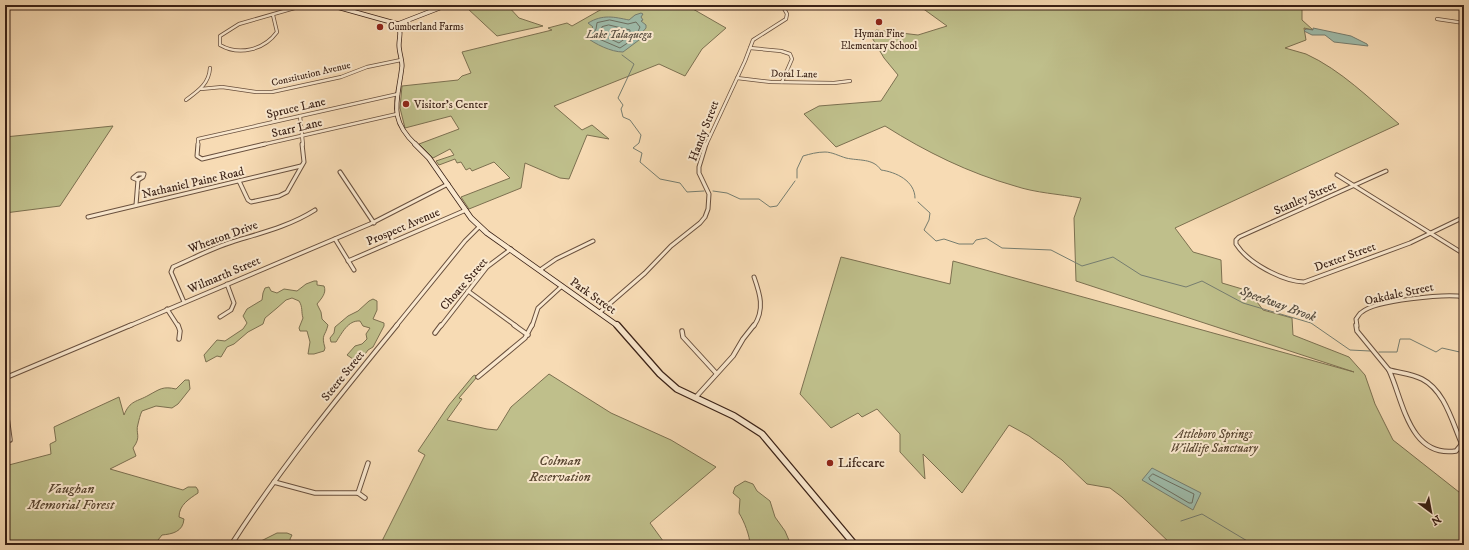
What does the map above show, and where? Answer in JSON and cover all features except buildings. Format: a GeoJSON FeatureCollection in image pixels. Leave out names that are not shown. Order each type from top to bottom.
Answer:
{"type":"FeatureCollection","features":[{"type":"Feature","properties":{"kind":"main road"},"geometry":{"type":"LineString","coordinates":[[330,5],[398,24],[447,5]]}},
{"type":"Feature","properties":{"kind":"main road","name":"Park Street"},"geometry":{"type":"LineString","coordinates":[[398,24],[400,27],[399,46],[402,69],[398,94],[397,114],[402,132],[429,158],[479,227],[600,312],[629,336],[669,382],[688,395],[737,416],[757,430],[768,440],[855,545]]}},
{"type":"Feature","properties":{"kind":"street"},"geometry":{"type":"LineString","coordinates":[[273,14],[277,32],[270,40],[253,48],[236,50],[229,50],[220,45],[220,36],[246,21],[305,5]]}},
{"type":"Feature","properties":{"kind":"street","name":"Handy Street"},"geometry":{"type":"LineString","coordinates":[[600,312],[645,273],[671,246],[700,223],[705,217],[708,209],[709,194],[699,173],[699,167],[722,108],[737,78],[753,40],[786,19],[787,14],[782,5]]}},
{"type":"Feature","properties":{"kind":"street"},"geometry":{"type":"LineString","coordinates":[[1452,5],[1464,7]]}},
{"type":"Feature","properties":{"kind":"street"},"geometry":{"type":"LineString","coordinates":[[1437,19],[1464,23]]}},
{"type":"Feature","properties":{"kind":"street"},"geometry":{"type":"LineString","coordinates":[[750,48],[781,51],[790,54],[792,59],[782,82]]}},
{"type":"Feature","properties":{"kind":"street","name":"Constitution Avenue"},"geometry":{"type":"LineString","coordinates":[[201,89],[222,87],[256,92],[272,92],[341,77],[367,67],[401,60]]}},
{"type":"Feature","properties":{"kind":"street"},"geometry":{"type":"LineString","coordinates":[[186,100],[201,89],[210,77],[210,68]]}},
{"type":"Feature","properties":{"kind":"street","name":"Doral Lane"},"geometry":{"type":"LineString","coordinates":[[737,78],[754,81],[782,82],[840,83],[850,81]]}},
{"type":"Feature","properties":{"kind":"street","name":"Spruce Lane"},"geometry":{"type":"LineString","coordinates":[[202,158],[197,156],[198,139],[398,94]]}},
{"type":"Feature","properties":{"kind":"street","name":"Starr Lane"},"geometry":{"type":"LineString","coordinates":[[202,158],[397,114]]}},
{"type":"Feature","properties":{"kind":"street"},"geometry":{"type":"LineString","coordinates":[[239,181],[248,200],[256,201],[279,196],[287,192],[301,166],[304,155],[300,116]]}},
{"type":"Feature","properties":{"kind":"street","name":"Nathaniel Paine Road"},"geometry":{"type":"LineString","coordinates":[[88,217],[301,166]]}},
{"type":"Feature","properties":{"kind":"street","name":"Stanley Street"},"geometry":{"type":"LineString","coordinates":[[1237,246],[1236,240],[1240,236],[1386,171]]}},
{"type":"Feature","properties":{"kind":"street"},"geometry":{"type":"LineString","coordinates":[[340,172],[374,223]]}},
{"type":"Feature","properties":{"kind":"street"},"geometry":{"type":"LineString","coordinates":[[1337,175],[1464,254]]}},
{"type":"Feature","properties":{"kind":"street"},"geometry":{"type":"LineString","coordinates":[[136,205],[138,180]]}},
{"type":"Feature","properties":{"kind":"street","name":"Wilmarth Street"},"geometry":{"type":"LineString","coordinates":[[5,378],[374,223],[448,184]]}},
{"type":"Feature","properties":{"kind":"street","name":"Wheaton Drive"},"geometry":{"type":"LineString","coordinates":[[184,302],[171,272],[173,267],[231,242],[264,233],[301,218],[315,210]]}},
{"type":"Feature","properties":{"kind":"street","name":"Prospect Avenue"},"geometry":{"type":"LineString","coordinates":[[348,261],[466,210]]}},
{"type":"Feature","properties":{"kind":"street","name":"Dexter Street"},"geometry":{"type":"LineString","coordinates":[[1237,246],[1246,255],[1285,280],[1304,282],[1410,243],[1464,217]]}},
{"type":"Feature","properties":{"kind":"street","name":"Steere Street"},"geometry":{"type":"LineString","coordinates":[[231,545],[274,482],[357,373],[465,241],[479,227]]}},
{"type":"Feature","properties":{"kind":"street"},"geometry":{"type":"LineString","coordinates":[[335,239],[354,270]]}},
{"type":"Feature","properties":{"kind":"street"},"geometry":{"type":"LineString","coordinates":[[540,270],[556,259],[593,241]]}},
{"type":"Feature","properties":{"kind":"street","name":"Choate Street"},"geometry":{"type":"LineString","coordinates":[[435,333],[488,267],[511,249]]}},
{"type":"Feature","properties":{"kind":"street"},"geometry":{"type":"LineString","coordinates":[[695,398],[716,373],[733,356],[759,317],[761,303],[760,295],[754,277]]}},
{"type":"Feature","properties":{"kind":"street"},"geometry":{"type":"LineString","coordinates":[[220,317],[229,312],[234,305],[234,301],[227,284]]}},
{"type":"Feature","properties":{"kind":"street"},"geometry":{"type":"LineString","coordinates":[[478,377],[522,342],[528,335],[538,308],[562,286]]}},
{"type":"Feature","properties":{"kind":"street"},"geometry":{"type":"LineString","coordinates":[[468,291],[528,335]]}},
{"type":"Feature","properties":{"kind":"street","name":"Oakdale Street"},"geometry":{"type":"LineString","coordinates":[[1388,370],[1421,379],[1434,390],[1442,402],[1457,432],[1461,442],[1459,448],[1452,452],[1441,451],[1426,444],[1414,433],[1407,420],[1388,370],[1357,331],[1356,319],[1362,311],[1369,308],[1431,296],[1455,294],[1464,297]]}},
{"type":"Feature","properties":{"kind":"street"},"geometry":{"type":"LineString","coordinates":[[167,309],[181,328],[182,333],[179,339]]}},
{"type":"Feature","properties":{"kind":"street"},"geometry":{"type":"LineString","coordinates":[[682,331],[683,337],[716,373]]}},
{"type":"Feature","properties":{"kind":"street"},"geometry":{"type":"LineString","coordinates":[[5,402],[10,440]]}},
{"type":"Feature","properties":{"kind":"street"},"geometry":{"type":"LineString","coordinates":[[358,493],[368,463]]}},
{"type":"Feature","properties":{"kind":"street"},"geometry":{"type":"LineString","coordinates":[[274,482],[315,493],[358,493],[365,498]]}},
{"type":"Feature","properties":{"kind":"green space"},"geometry":{"type":"Polygon","coordinates":[[[477,5],[507,5],[519,18],[543,26],[497,36],[467,8],[477,5]]]}},
{"type":"Feature","properties":{"kind":"green space"},"geometry":{"type":"Polygon","coordinates":[[[609,5],[616,5],[622,8],[637,5],[686,5],[726,28],[702,49],[685,76],[659,64],[554,106],[582,130],[592,125],[609,139],[587,135],[569,179],[560,178],[525,163],[521,188],[469,209],[461,197],[510,178],[494,162],[472,171],[470,168],[466,170],[461,162],[457,163],[455,159],[439,165],[436,161],[454,155],[450,149],[433,158],[419,144],[459,129],[451,116],[405,128],[400,108],[402,86],[458,80],[462,76],[471,73],[462,52],[552,30],[548,28],[567,23],[572,26],[609,5]]]}},
{"type":"Feature","properties":{"kind":"green space","name":"Attleboro Springs Wildlife Sanctuary"},"geometry":{"type":"Polygon","coordinates":[[[918,5],[1302,5],[1302,20],[1313,30],[1304,28],[1306,40],[1285,48],[1306,54],[1331,68],[1355,86],[1399,124],[1175,228],[1193,252],[1221,260],[1222,283],[1249,291],[1263,310],[1292,318],[1293,335],[1349,357],[1365,375],[1375,404],[1393,440],[1464,496],[1464,545],[1172,545],[1122,497],[1110,488],[1087,484],[1062,460],[1029,436],[1009,425],[962,493],[923,454],[925,479],[900,452],[900,434],[877,409],[862,417],[858,413],[831,428],[800,394],[841,257],[950,284],[953,261],[1354,372],[1076,281],[1074,218],[1081,198],[1031,190],[981,175],[916,145],[885,126],[836,147],[804,114],[819,106],[881,101],[898,75],[884,58],[871,36],[876,30],[918,35],[947,26],[918,5]]]}},
{"type":"Feature","properties":{"kind":"green space"},"geometry":{"type":"Polygon","coordinates":[[[113,126],[60,206],[5,213],[5,137],[113,126]]]}},
{"type":"Feature","properties":{"kind":"green space"},"geometry":{"type":"Polygon","coordinates":[[[317,281],[317,285],[324,286],[325,289],[323,296],[317,304],[321,312],[322,319],[328,325],[323,338],[325,348],[324,351],[308,354],[310,342],[307,331],[300,331],[299,328],[303,318],[301,305],[299,301],[292,298],[286,300],[265,318],[263,324],[248,332],[234,344],[227,347],[221,357],[217,356],[206,362],[204,355],[217,340],[225,341],[243,329],[247,323],[243,316],[247,309],[262,300],[265,288],[269,287],[271,291],[277,293],[284,289],[297,291],[306,284],[317,281]]]}},
{"type":"Feature","properties":{"kind":"green space"},"geometry":{"type":"Polygon","coordinates":[[[373,299],[377,301],[377,310],[373,319],[384,323],[384,326],[373,347],[368,350],[363,357],[353,359],[347,355],[355,346],[362,344],[367,339],[366,334],[370,328],[363,326],[360,321],[356,321],[343,331],[336,342],[331,342],[330,338],[334,333],[335,327],[373,299]]]}},
{"type":"Feature","properties":{"kind":"green space","name":"Colman Reservation"},"geometry":{"type":"Polygon","coordinates":[[[549,374],[611,413],[671,440],[716,467],[650,523],[666,545],[380,545],[425,455],[418,451],[449,405],[473,376],[475,375],[477,377],[459,398],[462,399],[447,420],[497,430],[511,407],[549,374]]]}},
{"type":"Feature","properties":{"kind":"green space","name":"Vaughan Memorial Forest"},"geometry":{"type":"Polygon","coordinates":[[[185,380],[189,380],[190,389],[178,404],[172,408],[156,406],[142,411],[137,427],[138,438],[133,448],[136,456],[110,469],[183,490],[188,487],[196,487],[198,493],[185,503],[179,513],[179,517],[184,519],[182,527],[179,530],[170,534],[162,535],[154,545],[5,545],[5,466],[51,454],[50,444],[56,441],[54,427],[119,397],[124,415],[126,410],[134,402],[162,389],[176,389],[185,380]]]}},
{"type":"Feature","properties":{"kind":"green space"},"geometry":{"type":"Polygon","coordinates":[[[745,481],[753,484],[757,491],[770,501],[775,517],[785,531],[791,545],[750,545],[749,537],[739,513],[740,499],[733,493],[735,487],[745,481]]]}},
{"type":"Feature","properties":{"kind":"green space"},"geometry":{"type":"Polygon","coordinates":[[[277,533],[287,533],[292,535],[290,542],[301,541],[307,545],[235,545],[257,543],[277,533]]]}},
{"type":"Feature","properties":{"kind":"water","name":"Lake Talaquega"},"geometry":{"type":"Polygon","coordinates":[[[641,13],[643,14],[641,17],[643,20],[641,21],[646,25],[646,28],[639,36],[639,40],[623,52],[613,51],[603,47],[586,37],[587,33],[593,27],[588,23],[593,20],[608,17],[629,20],[635,15],[641,13]]]}},
{"type":"Feature","properties":{"kind":"water"},"geometry":{"type":"Polygon","coordinates":[[[1313,28],[1351,36],[1367,44],[1368,46],[1334,42],[1325,35],[1312,35],[1304,31],[1306,29],[1313,30],[1313,28]]]}},
{"type":"Feature","properties":{"kind":"water"},"geometry":{"type":"Polygon","coordinates":[[[1152,468],[1201,493],[1193,510],[1142,480],[1152,468]]]}},
{"type":"Feature","properties":{"kind":"waterway","name":"Speedway Brook"},"geometry":{"type":"LineString","coordinates":[[622,55],[634,64],[618,98],[623,105],[621,109],[623,117],[630,120],[641,135],[639,143],[633,148],[642,153],[640,162],[660,179],[680,183],[687,192],[704,191]]}},
{"type":"Feature","properties":{"kind":"waterway","name":"Speedway Brook"},"geometry":{"type":"LineString","coordinates":[[797,178],[797,169],[803,156],[828,152],[846,158],[874,163],[881,170],[904,178],[912,187],[915,198]]}},
{"type":"Feature","properties":{"kind":"waterway","name":"Speedway Brook"},"geometry":{"type":"LineString","coordinates":[[713,191],[727,193],[740,199],[759,199],[770,207],[777,206],[795,181]]}},
{"type":"Feature","properties":{"kind":"waterway","name":"Speedway Brook"},"geometry":{"type":"LineString","coordinates":[[918,202],[930,213],[929,220],[924,230],[936,241],[944,239],[959,244],[973,244],[976,240],[986,238],[1002,248],[1051,250],[1082,266],[1113,257],[1141,275],[1186,287],[1202,281],[1243,303],[1311,323],[1350,350],[1370,351]]}},
{"type":"Feature","properties":{"kind":"waterway","name":"Speedway Brook"},"geometry":{"type":"LineString","coordinates":[[1379,352],[1397,352],[1400,339],[1410,339],[1436,352],[1442,348],[1464,353]]}},
{"type":"Feature","properties":{"kind":"waterway"},"geometry":{"type":"LineString","coordinates":[[1181,521],[1202,514],[1254,545]]}},
{"type":"Feature","properties":{"kind":"place","name":"Hyman Fine Elementary School"},"geometry":{"type":"Point","coordinates":[879,22]}},
{"type":"Feature","properties":{"kind":"place","name":"Cumberland Farms"},"geometry":{"type":"Point","coordinates":[380,27]}},
{"type":"Feature","properties":{"kind":"place","name":"Visitor's Center"},"geometry":{"type":"Point","coordinates":[406,104]}},
{"type":"Feature","properties":{"kind":"place","name":"Lifecare"},"geometry":{"type":"Point","coordinates":[830,463]}}]}
